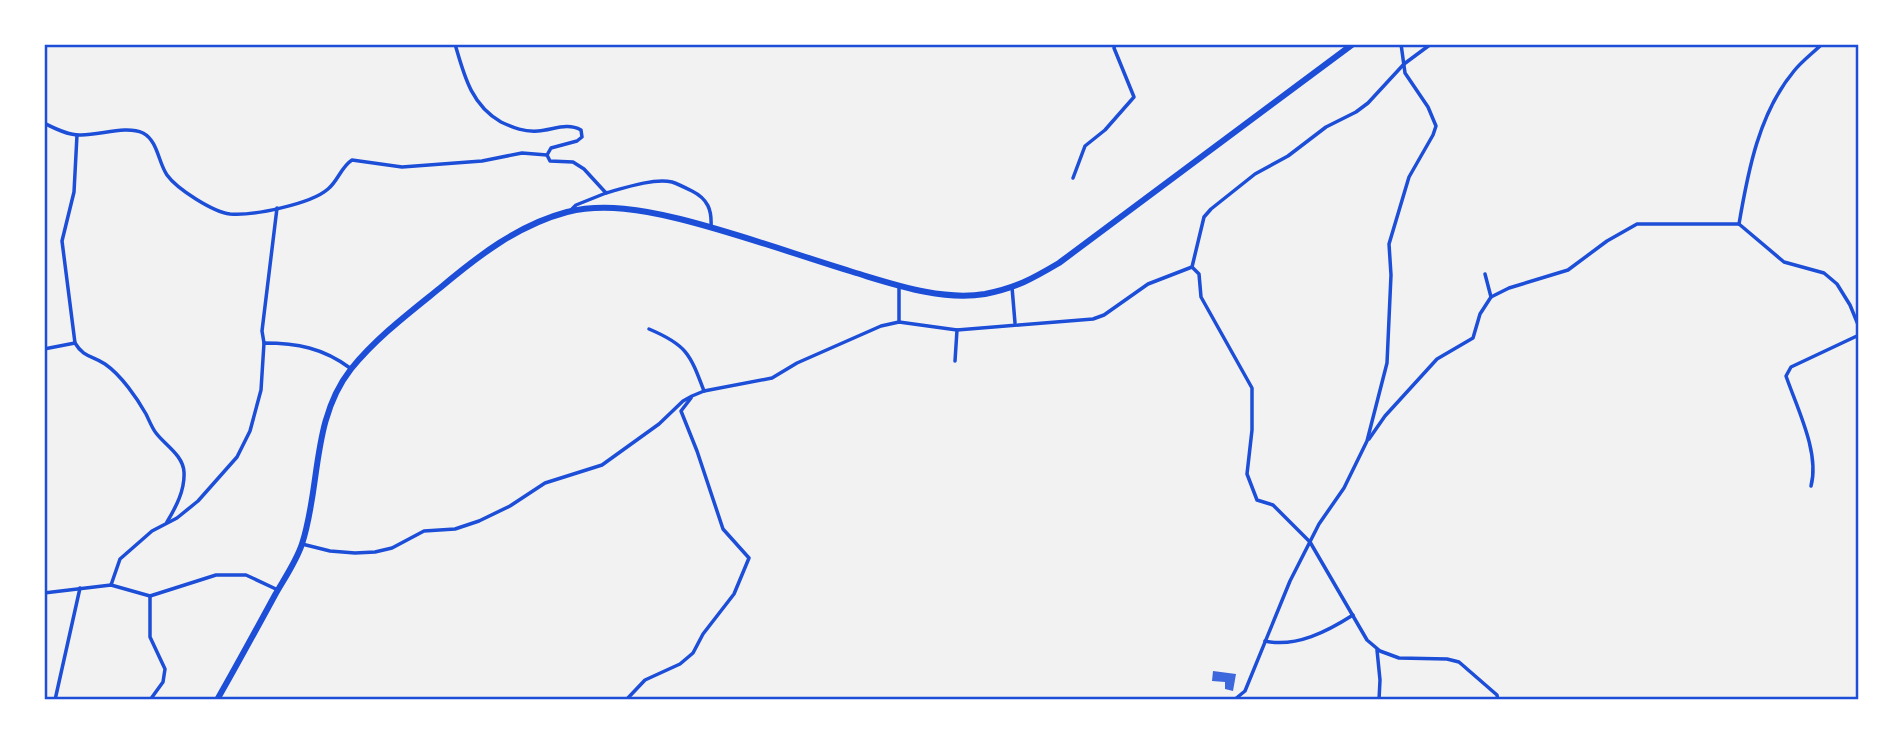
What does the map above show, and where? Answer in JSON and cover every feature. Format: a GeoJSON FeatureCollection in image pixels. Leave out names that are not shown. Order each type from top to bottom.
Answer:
{"type":"FeatureCollection","features":[{"type":"Feature","properties":{"kind":"highway"},"geometry":{"type":"LineString","coordinates":[[217,700],[302,544],[316,460],[327,417],[342,383],[351,369],[403,318],[473,260],[512,234],[569,212],[601,208],[654,213],[710,227],[899,285],[943,295],[982,294],[1012,288],[1059,263],[1353,44]]}},
{"type":"Feature","properties":{"kind":"street"},"geometry":{"type":"LineString","coordinates":[[455,44],[467,85],[476,101],[494,118],[516,130],[538,131],[575,127],[581,130],[582,137],[578,141],[551,148],[547,155]]}},
{"type":"Feature","properties":{"kind":"street"},"geometry":{"type":"LineString","coordinates":[[1073,178],[1085,146],[1105,130],[1134,97],[1114,48],[1115,44]]}},
{"type":"Feature","properties":{"kind":"street"},"geometry":{"type":"LineString","coordinates":[[1367,441],[1387,363],[1391,275],[1389,244],[1409,177],[1436,126],[1428,107],[1405,73],[1401,44]]}},
{"type":"Feature","properties":{"kind":"street"},"geometry":{"type":"LineString","coordinates":[[1192,267],[1204,217],[1211,209],[1255,174],[1288,156],[1326,127],[1356,112],[1404,64],[1431,44]]}},
{"type":"Feature","properties":{"kind":"street"},"geometry":{"type":"LineString","coordinates":[[1740,224],[1758,139],[1770,108],[1795,69],[1822,44]]}},
{"type":"Feature","properties":{"kind":"street"},"geometry":{"type":"LineString","coordinates":[[44,123],[77,135],[131,131],[143,133],[152,139],[167,174],[177,186],[211,207],[229,214],[277,208],[311,200],[329,189],[346,164],[352,160],[402,167],[482,161],[522,153],[547,155]]}},
{"type":"Feature","properties":{"kind":"street"},"geometry":{"type":"LineString","coordinates":[[77,135],[74,192],[62,241],[75,343],[81,352],[105,364],[118,376],[155,432],[176,454],[183,466],[183,486],[167,522]]}},
{"type":"Feature","properties":{"kind":"street"},"geometry":{"type":"LineString","coordinates":[[547,155],[550,161],[572,162],[584,169],[606,193]]}},
{"type":"Feature","properties":{"kind":"street"},"geometry":{"type":"LineString","coordinates":[[569,212],[576,205],[606,193],[640,184],[670,181],[697,193],[709,204],[712,212],[710,227]]}},
{"type":"Feature","properties":{"kind":"street"},"geometry":{"type":"LineString","coordinates":[[111,585],[120,559],[152,531],[177,518],[198,501],[237,457],[250,431],[261,390],[264,342],[262,331],[277,208]]}},
{"type":"Feature","properties":{"kind":"street"},"geometry":{"type":"LineString","coordinates":[[1234,700],[1245,691],[1290,581],[1319,524],[1344,488],[1367,441],[1385,416],[1437,359],[1473,338],[1480,314],[1490,298],[1509,288],[1568,270],[1607,241],[1637,224],[1740,224],[1784,262],[1824,272],[1837,284],[1859,327]]}},
{"type":"Feature","properties":{"kind":"street"},"geometry":{"type":"LineString","coordinates":[[302,544],[330,551],[375,552],[392,548],[424,531],[455,529],[479,521],[510,506],[545,483],[602,465],[659,424],[682,401],[692,396],[704,391],[772,378],[797,363],[863,334],[899,322],[957,330],[1016,323],[1029,325],[1093,319],[1148,284],[1192,267]]}},
{"type":"Feature","properties":{"kind":"street"},"geometry":{"type":"LineString","coordinates":[[1192,267],[1199,274],[1200,297],[1252,388],[1252,429],[1247,474],[1257,500],[1273,505],[1310,542],[1367,640],[1376,648],[1399,658],[1447,659],[1459,662],[1497,695],[1498,700]]}},
{"type":"Feature","properties":{"kind":"street"},"geometry":{"type":"LineString","coordinates":[[1485,274],[1490,298]]}},
{"type":"Feature","properties":{"kind":"street"},"geometry":{"type":"LineString","coordinates":[[899,285],[899,322]]}},
{"type":"Feature","properties":{"kind":"street"},"geometry":{"type":"LineString","coordinates":[[1012,288],[1016,323]]}},
{"type":"Feature","properties":{"kind":"street"},"geometry":{"type":"LineString","coordinates":[[649,329],[685,349],[691,357],[704,391]]}},
{"type":"Feature","properties":{"kind":"street"},"geometry":{"type":"LineString","coordinates":[[955,361],[957,330]]}},
{"type":"Feature","properties":{"kind":"street"},"geometry":{"type":"LineString","coordinates":[[1811,485],[1815,471],[1813,456],[1786,376],[1791,367],[1859,335]]}},
{"type":"Feature","properties":{"kind":"street"},"geometry":{"type":"LineString","coordinates":[[264,342],[318,349],[351,369]]}},
{"type":"Feature","properties":{"kind":"street"},"geometry":{"type":"LineString","coordinates":[[44,349],[75,343]]}},
{"type":"Feature","properties":{"kind":"street"},"geometry":{"type":"LineString","coordinates":[[626,700],[645,680],[680,664],[693,653],[703,634],[734,594],[749,558],[723,529],[697,451],[682,417],[681,411],[692,396]]}},
{"type":"Feature","properties":{"kind":"street"},"geometry":{"type":"LineString","coordinates":[[44,593],[111,585],[150,596],[215,575],[246,575],[278,590]]}},
{"type":"Feature","properties":{"kind":"street"},"geometry":{"type":"LineString","coordinates":[[55,700],[80,588]]}},
{"type":"Feature","properties":{"kind":"street"},"geometry":{"type":"LineString","coordinates":[[150,596],[150,637],[165,669],[163,682],[150,700]]}},
{"type":"Feature","properties":{"kind":"street"},"geometry":{"type":"LineString","coordinates":[[1265,641],[1289,642],[1328,631],[1353,615]]}},
{"type":"Feature","properties":{"kind":"street"},"geometry":{"type":"LineString","coordinates":[[1376,648],[1381,680],[1380,700]]}},
{"type":"Feature","properties":{"kind":"building"},"geometry":{"type":"Polygon","coordinates":[[[1213,671],[1236,674],[1233,691],[1225,689],[1225,682],[1212,681],[1213,671]]]}}]}
